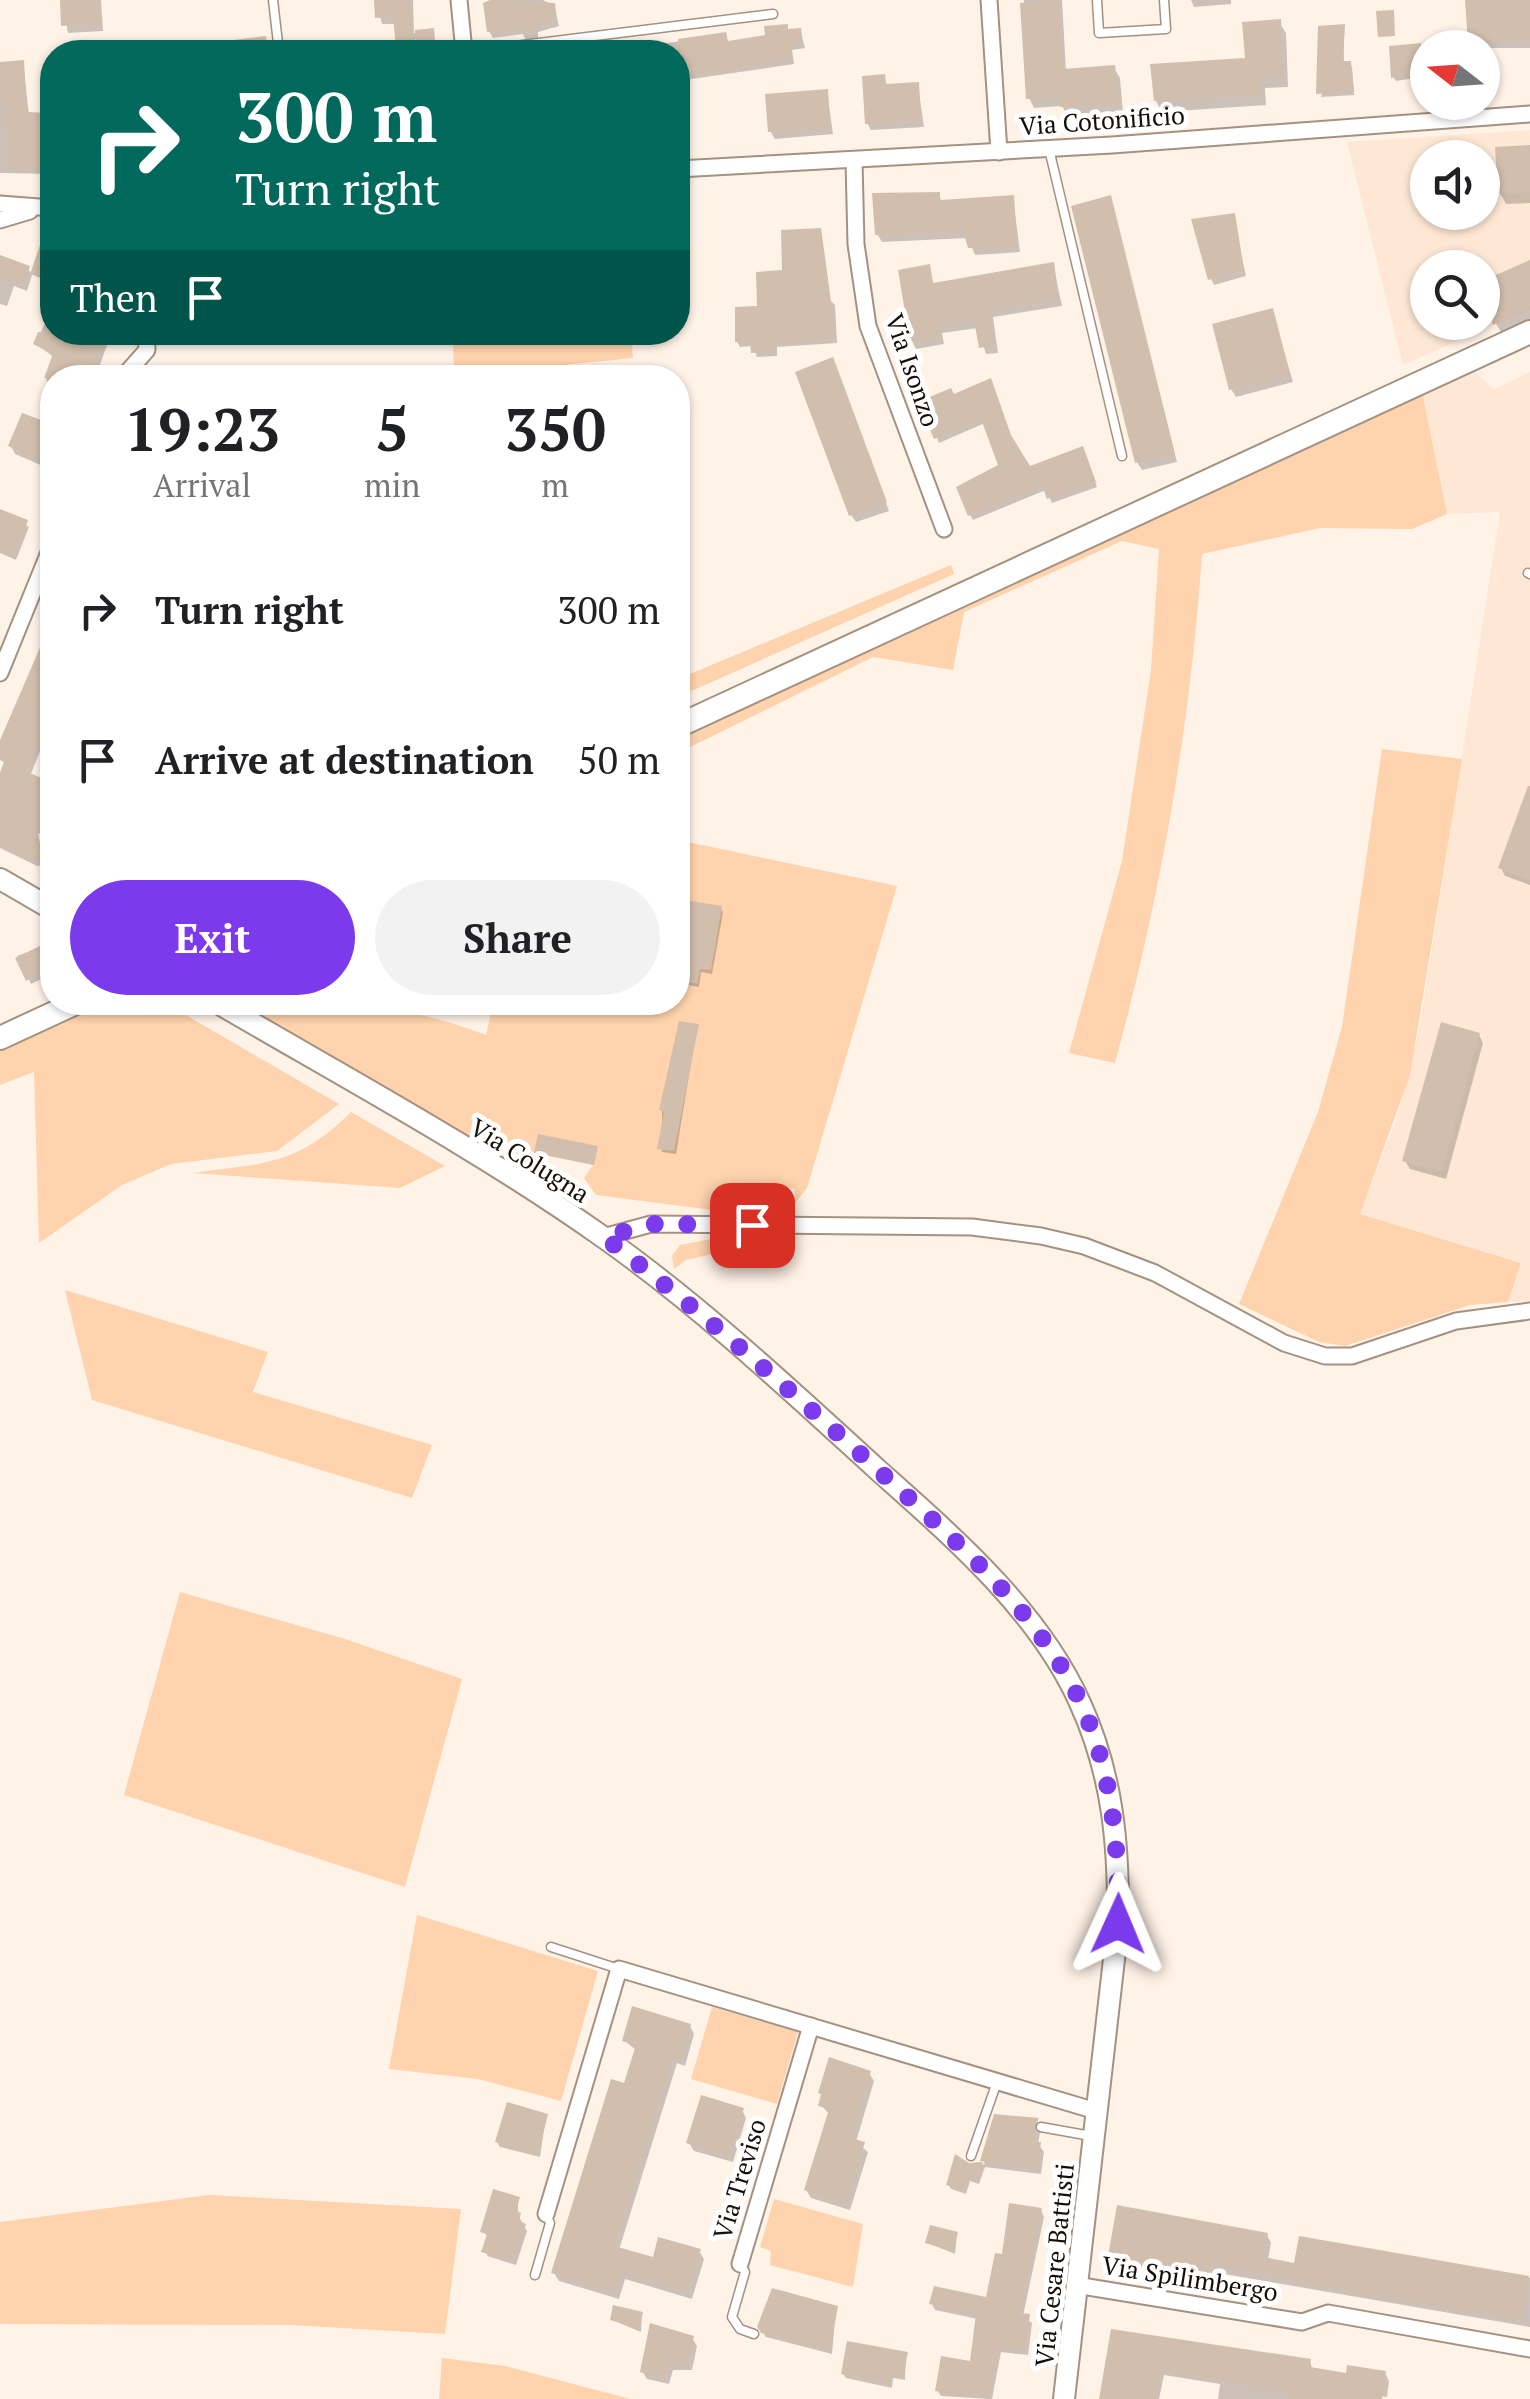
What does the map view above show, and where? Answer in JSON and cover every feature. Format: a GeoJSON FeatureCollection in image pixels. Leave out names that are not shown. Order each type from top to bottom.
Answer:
{"type":"FeatureCollection","features":[{"type":"Feature","properties":{"kind":"main road"},"geometry":{"type":"LineString","coordinates":[[690,720],[1530,332]]}},
{"type":"Feature","properties":{"kind":"main road"},"geometry":{"type":"LineString","coordinates":[[0,1038],[50,1015]]}},
{"type":"Feature","properties":{"kind":"street"},"geometry":{"type":"LineString","coordinates":[[459,0],[464,40]]}},
{"type":"Feature","properties":{"kind":"street"},"geometry":{"type":"LineString","coordinates":[[989,0],[999,152]]}},
{"type":"Feature","properties":{"kind":"street","name":"Via Cotonificio"},"geometry":{"type":"LineString","coordinates":[[690,168],[999,152],[1530,114]]}},
{"type":"Feature","properties":{"kind":"street","name":"Via Isonzo"},"geometry":{"type":"LineString","coordinates":[[854,161],[856,244],[868,326],[944,529]]}},
{"type":"Feature","properties":{"kind":"street"},"geometry":{"type":"LineString","coordinates":[[0,204],[34,210]]}},
{"type":"Feature","properties":{"kind":"street"},"geometry":{"type":"LineString","coordinates":[[0,220],[40,209]]}},
{"type":"Feature","properties":{"kind":"street"},"geometry":{"type":"LineString","coordinates":[[134,365],[147,345]]}},
{"type":"Feature","properties":{"kind":"street"},"geometry":{"type":"LineString","coordinates":[[0,673],[40,575]]}},
{"type":"Feature","properties":{"kind":"street"},"geometry":{"type":"LineString","coordinates":[[0,879],[40,902]]}},
{"type":"Feature","properties":{"kind":"street","name":"Via Colugna"},"geometry":{"type":"LineString","coordinates":[[238,1015],[410,1115],[604,1237],[719,1325],[953,1538],[1024,1617],[1079,1700],[1106,1775],[1119,1845],[1118,1924],[1096,2111]]}},
{"type":"Feature","properties":{"kind":"street"},"geometry":{"type":"LineString","coordinates":[[604,1237],[652,1224],[972,1228],[1040,1236],[1084,1246],[1155,1273],[1284,1343],[1325,1356],[1352,1356],[1456,1322],[1530,1311]]}},
{"type":"Feature","properties":{"kind":"street"},"geometry":{"type":"LineString","coordinates":[[546,2214],[619,1969],[1096,2111]]}},
{"type":"Feature","properties":{"kind":"street","name":"Via Treviso"},"geometry":{"type":"LineString","coordinates":[[740,2264],[810,2026]]}},
{"type":"Feature","properties":{"kind":"street","name":"Via Cesare Battisti"},"geometry":{"type":"LineString","coordinates":[[1064,2399],[1096,2111]]}},
{"type":"Feature","properties":{"kind":"street","name":"Via Spilimbergo"},"geometry":{"type":"LineString","coordinates":[[1076,2285],[1302,2322],[1328,2314],[1530,2348]]}},
{"type":"Feature","properties":{"kind":"lane"},"geometry":{"type":"LineString","coordinates":[[272,0],[277,40]]}},
{"type":"Feature","properties":{"kind":"lane"},"geometry":{"type":"LineString","coordinates":[[1096,0],[1098,33],[1166,29],[1164,0]]}},
{"type":"Feature","properties":{"kind":"lane"},"geometry":{"type":"LineString","coordinates":[[562,40],[773,14]]}},
{"type":"Feature","properties":{"kind":"lane"},"geometry":{"type":"LineString","coordinates":[[1049,148],[1122,456]]}},
{"type":"Feature","properties":{"kind":"lane"},"geometry":{"type":"LineString","coordinates":[[551,1947],[619,1969]]}},
{"type":"Feature","properties":{"kind":"lane"},"geometry":{"type":"LineString","coordinates":[[971,2156],[997,2082]]}},
{"type":"Feature","properties":{"kind":"lane","name":"Via Cesare Battisti"},"geometry":{"type":"LineString","coordinates":[[1041,2127],[1093,2136]]}},
{"type":"Feature","properties":{"kind":"lane"},"geometry":{"type":"LineString","coordinates":[[536,2275],[550,2223],[546,2214]]}},
{"type":"Feature","properties":{"kind":"lane","name":"Via Treviso"},"geometry":{"type":"LineString","coordinates":[[740,2264],[744,2272],[733,2322],[754,2334]]}},
{"type":"Feature","properties":{"kind":"shaded area"},"geometry":{"type":"Polygon","coordinates":[[[1530,130],[1530,309],[1500,322],[1500,250],[1410,250],[1410,340],[1460,340],[1403,365],[1347,142],[1530,130]]]}},
{"type":"Feature","properties":{"kind":"shaded area"},"geometry":{"type":"Polygon","coordinates":[[[453,345],[632,345],[633,358],[563,365],[454,365],[453,345]]]}},
{"type":"Feature","properties":{"kind":"shaded area"},"geometry":{"type":"Polygon","coordinates":[[[1472,369],[1494,389],[1530,372],[1530,1301],[1508,1302],[1520,1262],[1359,1214],[1397,1118],[1420,1026],[1500,512],[1447,514],[1422,392],[1472,369]]]}},
{"type":"Feature","properties":{"kind":"shaded area"},"geometry":{"type":"Polygon","coordinates":[[[1422,392],[1447,514],[1412,529],[1320,528],[1202,554],[1190,683],[1171,811],[1115,1063],[1069,1053],[1122,861],[1151,670],[1159,549],[1122,541],[964,612],[953,670],[873,657],[690,747],[690,728],[1422,392]]]}},
{"type":"Feature","properties":{"kind":"shaded area"},"geometry":{"type":"Polygon","coordinates":[[[951,565],[954,574],[690,692],[690,674],[951,565]]]}},
{"type":"Feature","properties":{"kind":"shaded area"},"geometry":{"type":"Polygon","coordinates":[[[1382,749],[1462,759],[1410,1075],[1360,1214],[1521,1263],[1508,1302],[1470,1305],[1345,1346],[1319,1342],[1239,1304],[1318,1112],[1342,1027],[1382,749]]]}},
{"type":"Feature","properties":{"kind":"shaded area"},"geometry":{"type":"Polygon","coordinates":[[[690,843],[897,886],[807,1188],[793,1206],[795,1189],[774,1185],[759,1216],[596,1195],[584,1178],[593,1165],[535,1153],[530,1171],[255,1015],[422,1015],[486,1035],[490,1015],[690,1015],[690,843]]]}},
{"type":"Feature","properties":{"kind":"shaded area"},"geometry":{"type":"Polygon","coordinates":[[[77,1015],[186,1015],[339,1104],[277,1151],[171,1164],[122,1185],[39,1243],[34,1072],[0,1085],[0,1050],[77,1015]]]}},
{"type":"Feature","properties":{"kind":"shaded area"},"geometry":{"type":"Polygon","coordinates":[[[351,1112],[445,1166],[400,1188],[193,1173],[278,1159],[314,1143],[351,1112]]]}},
{"type":"Feature","properties":{"kind":"shaded area"},"geometry":{"type":"Polygon","coordinates":[[[737,1234],[788,1237],[686,1260],[674,1269],[672,1256],[680,1245],[737,1234]]]}},
{"type":"Feature","properties":{"kind":"shaded area"},"geometry":{"type":"Polygon","coordinates":[[[65,1290],[268,1352],[253,1392],[432,1445],[412,1498],[92,1400],[65,1290]]]}},
{"type":"Feature","properties":{"kind":"shaded area"},"geometry":{"type":"Polygon","coordinates":[[[180,1592],[345,1639],[462,1679],[405,1887],[124,1795],[180,1592]]]}},
{"type":"Feature","properties":{"kind":"shaded area"},"geometry":{"type":"Polygon","coordinates":[[[417,1915],[598,1971],[561,2101],[478,2079],[389,2069],[417,1915]]]}},
{"type":"Feature","properties":{"kind":"shaded area"},"geometry":{"type":"Polygon","coordinates":[[[712,2007],[798,2032],[777,2104],[691,2079],[712,2007]]]}},
{"type":"Feature","properties":{"kind":"shaded area"},"geometry":{"type":"Polygon","coordinates":[[[209,2195],[461,2209],[445,2334],[291,2325],[0,2324],[0,2222],[209,2195]]]}},
{"type":"Feature","properties":{"kind":"shaded area"},"geometry":{"type":"Polygon","coordinates":[[[774,2199],[863,2224],[853,2287],[770,2265],[771,2251],[760,2247],[774,2199]]]}},
{"type":"Feature","properties":{"kind":"shaded area"},"geometry":{"type":"Polygon","coordinates":[[[442,2358],[505,2366],[630,2399],[439,2399],[442,2358]]]}},
{"type":"Feature","properties":{"kind":"building"},"geometry":{"type":"Polygon","coordinates":[[[60,0],[99,0],[100,23],[61,26],[60,0]]]}},
{"type":"Feature","properties":{"kind":"building"},"geometry":{"type":"Polygon","coordinates":[[[374,0],[410,0],[413,40],[395,40],[393,17],[375,18],[374,0]]]}},
{"type":"Feature","properties":{"kind":"building"},"geometry":{"type":"Polygon","coordinates":[[[1058,0],[1063,69],[1115,65],[1119,104],[1060,107],[1059,97],[1026,99],[1020,3],[1058,0]]]}},
{"type":"Feature","properties":{"kind":"building"},"geometry":{"type":"Polygon","coordinates":[[[1465,0],[1530,0],[1530,40],[1500,41],[1500,30],[1467,30],[1465,0]]]}},
{"type":"Feature","properties":{"kind":"building"},"geometry":{"type":"Polygon","coordinates":[[[483,3],[555,3],[557,19],[535,25],[535,30],[487,32],[483,3]]]}},
{"type":"Feature","properties":{"kind":"building"},"geometry":{"type":"Polygon","coordinates":[[[1394,10],[1395,36],[1378,37],[1376,11],[1394,10]]]}},
{"type":"Feature","properties":{"kind":"building"},"geometry":{"type":"Polygon","coordinates":[[[1281,19],[1283,77],[1260,78],[1261,95],[1154,101],[1150,64],[1245,58],[1242,22],[1281,19]]]}},
{"type":"Feature","properties":{"kind":"building"},"geometry":{"type":"Polygon","coordinates":[[[788,24],[788,29],[801,28],[803,43],[791,45],[792,59],[690,76],[690,40],[678,39],[726,32],[728,41],[765,35],[764,26],[788,24]]]}},
{"type":"Feature","properties":{"kind":"building"},"geometry":{"type":"Polygon","coordinates":[[[1345,24],[1343,61],[1351,61],[1354,92],[1316,94],[1318,26],[1345,24]]]}},
{"type":"Feature","properties":{"kind":"building"},"geometry":{"type":"Polygon","coordinates":[[[434,28],[435,40],[416,40],[415,30],[434,28]]]}},
{"type":"Feature","properties":{"kind":"building"},"geometry":{"type":"Polygon","coordinates":[[[266,36],[266,40],[233,40],[266,36]]]}},
{"type":"Feature","properties":{"kind":"building"},"geometry":{"type":"Polygon","coordinates":[[[1410,44],[1410,75],[1391,78],[1389,46],[1410,44]]]}},
{"type":"Feature","properties":{"kind":"building"},"geometry":{"type":"Polygon","coordinates":[[[24,60],[27,112],[40,113],[40,168],[11,170],[4,105],[0,105],[0,62],[24,60]]]}},
{"type":"Feature","properties":{"kind":"building"},"geometry":{"type":"Polygon","coordinates":[[[885,74],[886,84],[919,82],[921,120],[865,124],[862,76],[885,74]]]}},
{"type":"Feature","properties":{"kind":"building"},"geometry":{"type":"Polygon","coordinates":[[[828,89],[830,127],[768,132],[765,94],[828,89]]]}},
{"type":"Feature","properties":{"kind":"building"},"geometry":{"type":"Polygon","coordinates":[[[1530,145],[1530,192],[1500,194],[1500,147],[1530,145]]]}},
{"type":"Feature","properties":{"kind":"building"},"geometry":{"type":"Polygon","coordinates":[[[940,192],[940,200],[1014,195],[1017,245],[968,248],[963,231],[875,235],[872,193],[940,192]]]}},
{"type":"Feature","properties":{"kind":"building"},"geometry":{"type":"Polygon","coordinates":[[[1111,195],[1175,454],[1135,463],[1071,206],[1111,195]]]}},
{"type":"Feature","properties":{"kind":"building"},"geometry":{"type":"Polygon","coordinates":[[[1235,213],[1244,270],[1208,280],[1191,219],[1235,213]]]}},
{"type":"Feature","properties":{"kind":"building"},"geometry":{"type":"Polygon","coordinates":[[[821,228],[836,338],[775,342],[775,351],[751,353],[750,341],[735,342],[735,307],[757,306],[756,272],[782,270],[781,230],[821,228]]]}},
{"type":"Feature","properties":{"kind":"building"},"geometry":{"type":"Polygon","coordinates":[[[40,245],[40,278],[30,274],[40,245]]]}},
{"type":"Feature","properties":{"kind":"building"},"geometry":{"type":"Polygon","coordinates":[[[0,255],[30,266],[24,285],[0,277],[0,255]]]}},
{"type":"Feature","properties":{"kind":"building"},"geometry":{"type":"Polygon","coordinates":[[[1530,260],[1530,308],[1500,322],[1500,273],[1530,260]]]}},
{"type":"Feature","properties":{"kind":"building"},"geometry":{"type":"Polygon","coordinates":[[[1054,262],[1059,299],[990,309],[995,345],[979,348],[974,320],[940,326],[941,337],[910,342],[898,270],[930,264],[933,283],[1054,262]]]}},
{"type":"Feature","properties":{"kind":"building"},"geometry":{"type":"Polygon","coordinates":[[[1273,308],[1290,374],[1229,390],[1212,324],[1273,308]]]}},
{"type":"Feature","properties":{"kind":"building"},"geometry":{"type":"Polygon","coordinates":[[[40,332],[40,345],[102,345],[96,365],[49,365],[53,354],[33,344],[40,332]]]}},
{"type":"Feature","properties":{"kind":"building"},"geometry":{"type":"Polygon","coordinates":[[[833,357],[887,502],[849,516],[795,372],[833,357]]]}},
{"type":"Feature","properties":{"kind":"building"},"geometry":{"type":"Polygon","coordinates":[[[991,378],[1011,435],[1030,466],[1083,446],[1096,482],[1047,499],[1042,485],[968,516],[956,487],[998,465],[981,419],[934,439],[918,402],[951,388],[954,394],[991,378]]]}},
{"type":"Feature","properties":{"kind":"building"},"geometry":{"type":"Polygon","coordinates":[[[22,413],[40,420],[40,460],[8,446],[22,413]]]}},
{"type":"Feature","properties":{"kind":"building"},"geometry":{"type":"Polygon","coordinates":[[[0,509],[28,520],[14,557],[0,551],[0,509]]]}},
{"type":"Feature","properties":{"kind":"building"},"geometry":{"type":"Polygon","coordinates":[[[40,648],[40,740],[27,772],[40,777],[40,860],[32,861],[0,846],[0,773],[5,759],[0,757],[0,740],[40,648]]]}},
{"type":"Feature","properties":{"kind":"building"},"geometry":{"type":"Polygon","coordinates":[[[1530,786],[1530,880],[1498,868],[1530,786]]]}},
{"type":"Feature","properties":{"kind":"building"},"geometry":{"type":"Polygon","coordinates":[[[690,901],[722,906],[711,970],[700,969],[697,984],[690,983],[690,901]]]}},
{"type":"Feature","properties":{"kind":"building"},"geometry":{"type":"Polygon","coordinates":[[[40,946],[40,974],[26,981],[15,958],[40,946]]]}},
{"type":"Feature","properties":{"kind":"building"},"geometry":{"type":"Polygon","coordinates":[[[679,1021],[699,1024],[674,1151],[657,1149],[664,1112],[659,1110],[679,1021]]]}},
{"type":"Feature","properties":{"kind":"building"},"geometry":{"type":"Polygon","coordinates":[[[1441,1022],[1480,1033],[1442,1172],[1402,1161],[1441,1022]]]}},
{"type":"Feature","properties":{"kind":"building"},"geometry":{"type":"Polygon","coordinates":[[[538,1134],[598,1146],[594,1165],[534,1153],[538,1134]]]}},
{"type":"Feature","properties":{"kind":"building"},"geometry":{"type":"Polygon","coordinates":[[[632,2006],[691,2024],[681,2059],[673,2056],[614,2246],[653,2257],[658,2237],[701,2249],[688,2292],[621,2272],[615,2292],[551,2273],[611,2079],[624,2083],[636,2045],[622,2041],[632,2006]]]}},
{"type":"Feature","properties":{"kind":"building"},"geometry":{"type":"Polygon","coordinates":[[[829,2057],[871,2071],[851,2138],[865,2142],[846,2203],[804,2190],[829,2109],[818,2106],[818,2093],[829,2057]]]}},
{"type":"Feature","properties":{"kind":"building"},"geometry":{"type":"Polygon","coordinates":[[[701,2095],[744,2108],[729,2156],[686,2143],[701,2095]]]}},
{"type":"Feature","properties":{"kind":"building"},"geometry":{"type":"Polygon","coordinates":[[[507,2102],[548,2114],[538,2154],[495,2142],[507,2102]]]}},
{"type":"Feature","properties":{"kind":"building"},"geometry":{"type":"Polygon","coordinates":[[[994,2114],[1039,2118],[1034,2127],[1036,2142],[1041,2142],[1038,2168],[980,2161],[994,2114]]]}},
{"type":"Feature","properties":{"kind":"building"},"geometry":{"type":"Polygon","coordinates":[[[955,2154],[969,2163],[983,2162],[977,2180],[968,2178],[964,2191],[946,2185],[955,2154]]]}},
{"type":"Feature","properties":{"kind":"building"},"geometry":{"type":"Polygon","coordinates":[[[493,2189],[520,2197],[516,2211],[521,2213],[519,2221],[526,2224],[514,2262],[481,2252],[487,2234],[480,2232],[493,2189]]]}},
{"type":"Feature","properties":{"kind":"building"},"geometry":{"type":"Polygon","coordinates":[[[1009,2203],[1042,2208],[1020,2313],[1030,2314],[1025,2349],[999,2346],[989,2399],[935,2391],[941,2356],[970,2361],[976,2314],[929,2304],[934,2286],[986,2297],[995,2253],[1002,2254],[1009,2203]]]}},
{"type":"Feature","properties":{"kind":"building"},"geometry":{"type":"Polygon","coordinates":[[[1117,2205],[1268,2233],[1264,2257],[1294,2263],[1299,2236],[1529,2276],[1522,2320],[1291,2282],[1292,2278],[1261,2272],[1210,2265],[1208,2273],[1108,2256],[1117,2205]]]}},
{"type":"Feature","properties":{"kind":"building"},"geometry":{"type":"Polygon","coordinates":[[[930,2225],[958,2232],[953,2251],[925,2243],[930,2225]]]}},
{"type":"Feature","properties":{"kind":"building"},"geometry":{"type":"Polygon","coordinates":[[[772,2288],[838,2306],[830,2351],[761,2333],[757,2327],[772,2288]]]}},
{"type":"Feature","properties":{"kind":"building"},"geometry":{"type":"Polygon","coordinates":[[[613,2305],[643,2312],[639,2328],[610,2320],[613,2305]]]}},
{"type":"Feature","properties":{"kind":"building"},"geometry":{"type":"Polygon","coordinates":[[[650,2323],[694,2336],[688,2363],[669,2363],[666,2378],[640,2372],[650,2323]]]}},
{"type":"Feature","properties":{"kind":"building"},"geometry":{"type":"Polygon","coordinates":[[[1111,2329],[1311,2359],[1310,2367],[1346,2373],[1347,2365],[1386,2371],[1382,2399],[1288,2399],[1289,2392],[1161,2370],[1156,2399],[1099,2399],[1111,2329]]]}},
{"type":"Feature","properties":{"kind":"building"},"geometry":{"type":"Polygon","coordinates":[[[847,2341],[908,2352],[903,2377],[892,2375],[890,2385],[841,2374],[847,2341]]]}},
{"type":"Feature","properties":{"kind":"route"},"geometry":{"type":"LineString","coordinates":[[752,1225],[652,1224],[604,1237],[719,1325],[953,1538],[1024,1617],[1054,1657],[1079,1700],[1106,1775],[1119,1845],[1118,1924]]}}]}
